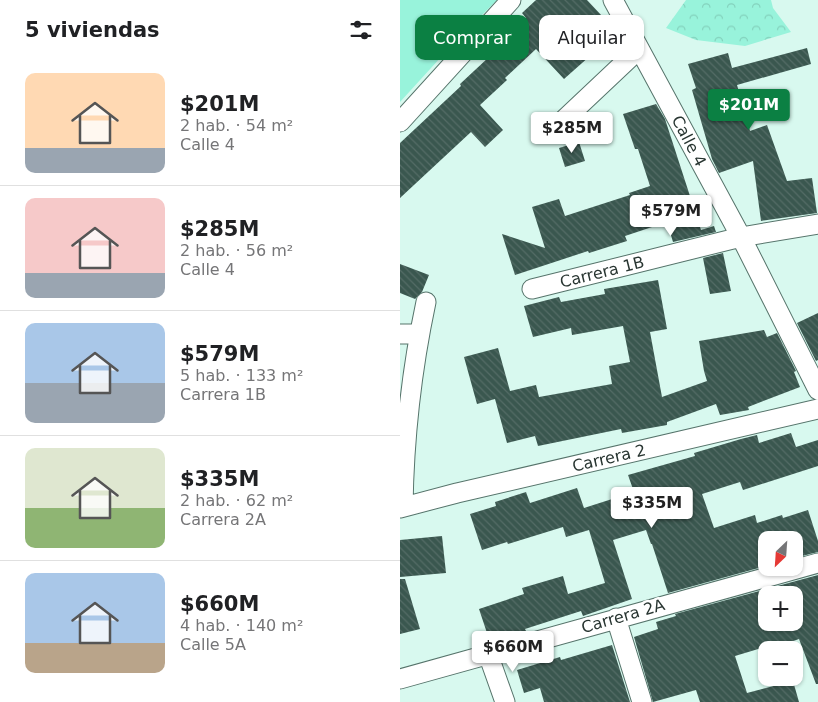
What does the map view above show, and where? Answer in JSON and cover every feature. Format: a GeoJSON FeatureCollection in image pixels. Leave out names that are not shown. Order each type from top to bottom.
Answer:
{"type":"FeatureCollection","features":[{"type":"Feature","properties":{"kind":"street"},"geometry":{"type":"LineString","coordinates":[[400,122],[511,0]]}},
{"type":"Feature","properties":{"kind":"street","name":"Calle 4"},"geometry":{"type":"LineString","coordinates":[[613,0],[621,15]]}},
{"type":"Feature","properties":{"kind":"street","name":"Calle 4"},"geometry":{"type":"LineString","coordinates":[[644,58],[741,237],[818,390]]}},
{"type":"Feature","properties":{"kind":"street"},"geometry":{"type":"LineString","coordinates":[[551,132],[627,60]]}},
{"type":"Feature","properties":{"kind":"street","name":"Carrera 1B"},"geometry":{"type":"LineString","coordinates":[[532,289],[741,237],[818,224]]}},
{"type":"Feature","properties":{"kind":"street"},"geometry":{"type":"LineString","coordinates":[[402,508],[419,334],[426,302]]}},
{"type":"Feature","properties":{"kind":"street"},"geometry":{"type":"LineString","coordinates":[[400,334],[419,334]]}},
{"type":"Feature","properties":{"kind":"street","name":"Carrera 2"},"geometry":{"type":"LineString","coordinates":[[402,508],[457,493],[818,409]]}},
{"type":"Feature","properties":{"kind":"street","name":"Carrera 2A"},"geometry":{"type":"LineString","coordinates":[[400,679],[818,563]]}},
{"type":"Feature","properties":{"kind":"street"},"geometry":{"type":"LineString","coordinates":[[616,618],[642,702]]}},
{"type":"Feature","properties":{"kind":"street"},"geometry":{"type":"LineString","coordinates":[[488,654],[505,702]]}},
{"type":"Feature","properties":{"kind":"green space"},"geometry":{"type":"Polygon","coordinates":[[[400,0],[497,0],[482,15],[415,15],[415,60],[438,60],[400,102],[400,0]]]}},
{"type":"Feature","properties":{"kind":"green space"},"geometry":{"type":"Polygon","coordinates":[[[686,0],[771,0],[773,8],[791,32],[745,46],[696,40],[666,28],[686,0]]]}},
{"type":"Feature","properties":{"kind":"building"},"geometry":{"type":"Polygon","coordinates":[[[536,0],[587,0],[601,15],[539,15],[539,52],[536,49],[529,56],[529,15],[522,13],[536,0]]]}},
{"type":"Feature","properties":{"kind":"building"},"geometry":{"type":"Polygon","coordinates":[[[807,48],[811,64],[737,85],[750,131],[767,125],[787,181],[812,178],[817,213],[761,221],[753,161],[719,173],[712,159],[692,90],[696,88],[688,64],[728,53],[732,68],[807,48]]]}},
{"type":"Feature","properties":{"kind":"building"},"geometry":{"type":"Polygon","coordinates":[[[486,60],[524,60],[505,78],[507,80],[480,105],[503,130],[485,147],[471,132],[400,198],[400,143],[461,86],[460,84],[486,60]]]}},
{"type":"Feature","properties":{"kind":"building"},"geometry":{"type":"Polygon","coordinates":[[[546,60],[585,60],[564,79],[546,60]]]}},
{"type":"Feature","properties":{"kind":"building"},"geometry":{"type":"Polygon","coordinates":[[[656,104],[665,119],[701,230],[714,226],[716,232],[673,242],[667,222],[625,236],[627,241],[589,253],[588,251],[515,275],[502,234],[545,248],[532,207],[559,199],[565,216],[630,195],[629,193],[650,186],[638,149],[635,149],[623,114],[656,104]]]}},
{"type":"Feature","properties":{"kind":"building"},"geometry":{"type":"Polygon","coordinates":[[[579,142],[585,161],[565,167],[559,148],[579,142]]]}},
{"type":"Feature","properties":{"kind":"building"},"geometry":{"type":"Polygon","coordinates":[[[723,253],[731,291],[710,294],[703,258],[723,253]]]}},
{"type":"Feature","properties":{"kind":"building"},"geometry":{"type":"Polygon","coordinates":[[[400,264],[429,275],[422,292],[415,299],[400,293],[400,264]]]}},
{"type":"Feature","properties":{"kind":"building"},"geometry":{"type":"Polygon","coordinates":[[[658,280],[667,329],[650,332],[662,397],[707,381],[699,341],[764,330],[767,337],[777,333],[796,371],[794,372],[800,387],[748,407],[749,410],[720,415],[716,404],[667,422],[667,425],[622,433],[621,429],[538,446],[535,436],[507,443],[495,399],[477,404],[464,357],[498,348],[510,391],[536,385],[539,397],[612,384],[609,366],[630,362],[623,326],[572,335],[571,328],[533,337],[524,306],[559,297],[561,302],[605,294],[604,289],[658,280]]]}},
{"type":"Feature","properties":{"kind":"building"},"geometry":{"type":"Polygon","coordinates":[[[818,313],[818,360],[816,361],[797,323],[818,313]]]}},
{"type":"Feature","properties":{"kind":"building"},"geometry":{"type":"Polygon","coordinates":[[[791,433],[796,447],[818,440],[818,466],[743,490],[740,482],[702,494],[714,528],[755,515],[757,523],[782,515],[783,518],[808,510],[818,541],[818,552],[803,556],[803,531],[758,531],[758,568],[668,593],[646,530],[613,540],[632,599],[583,616],[581,611],[490,642],[479,609],[524,594],[522,588],[563,576],[568,594],[605,583],[589,530],[566,537],[563,527],[482,550],[470,514],[496,506],[495,502],[526,492],[530,503],[577,488],[584,508],[634,492],[628,475],[695,456],[694,453],[757,435],[759,443],[791,433]]]}},
{"type":"Feature","properties":{"kind":"building"},"geometry":{"type":"Polygon","coordinates":[[[442,536],[446,573],[400,577],[400,540],[442,536]]]}},
{"type":"Feature","properties":{"kind":"building"},"geometry":{"type":"Polygon","coordinates":[[[818,575],[818,684],[816,684],[803,650],[803,641],[799,639],[793,641],[758,641],[758,649],[735,656],[747,693],[774,686],[794,686],[799,702],[700,702],[696,690],[653,702],[634,637],[658,629],[656,622],[676,616],[675,614],[758,591],[758,631],[803,631],[803,586],[778,586],[818,575]]]}},
{"type":"Feature","properties":{"kind":"building"},"geometry":{"type":"Polygon","coordinates":[[[400,579],[405,579],[420,629],[400,634],[400,579]]]}},
{"type":"Feature","properties":{"kind":"building"},"geometry":{"type":"Polygon","coordinates":[[[612,645],[630,702],[544,702],[540,688],[524,693],[517,670],[560,657],[561,660],[612,645]]]}}]}
